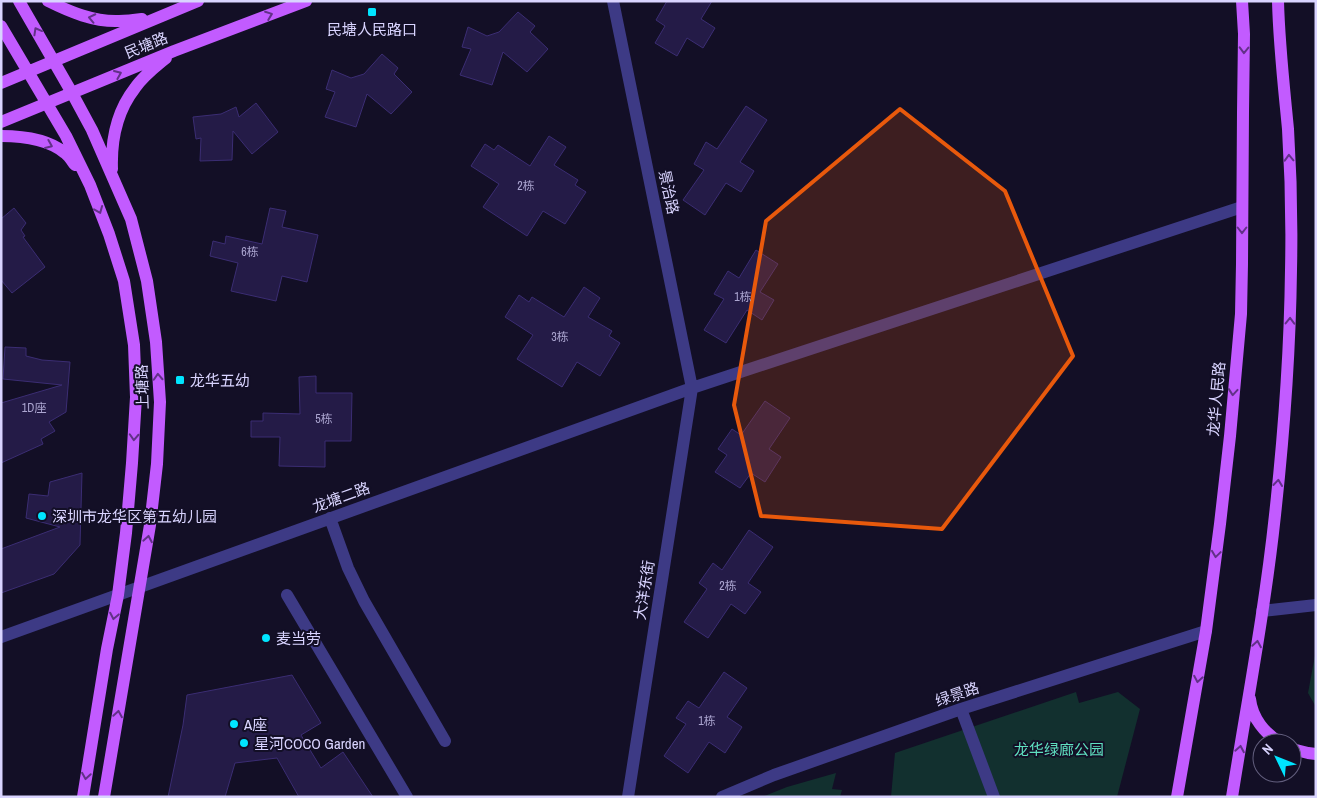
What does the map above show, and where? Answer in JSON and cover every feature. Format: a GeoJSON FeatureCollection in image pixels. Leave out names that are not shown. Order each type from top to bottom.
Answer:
{"type":"FeatureCollection","features":[{"type":"Feature","properties":{"kind":"main road","name":"上塘路"},"geometry":{"type":"LineString","coordinates":[[19,1],[92,130],[112,174],[133,228],[147,281],[156,342],[160,402],[157,464],[150,525],[104,797]]}},
{"type":"Feature","properties":{"kind":"main road"},"geometry":{"type":"LineString","coordinates":[[48,1],[90,18],[118,22],[157,18]]}},
{"type":"Feature","properties":{"kind":"main road","name":"民塘路"},"geometry":{"type":"LineString","coordinates":[[1,83],[198,1]]}},
{"type":"Feature","properties":{"kind":"main road","name":"民塘路"},"geometry":{"type":"LineString","coordinates":[[1,122],[174,51],[306,1]]}},
{"type":"Feature","properties":{"kind":"main road","name":"龙华人民路"},"geometry":{"type":"LineString","coordinates":[[1177,797],[1206,631],[1228,456],[1241,314],[1244,34],[1242,1]]}},
{"type":"Feature","properties":{"kind":"main road"},"geometry":{"type":"LineString","coordinates":[[1232,797],[1262,611],[1275,516],[1289,346],[1291,224],[1288,132],[1278,1]]}},
{"type":"Feature","properties":{"kind":"main road","name":"上塘路"},"geometry":{"type":"LineString","coordinates":[[1,26],[66,136],[90,185],[109,234],[124,281],[134,345],[136,397],[126,533],[118,595],[83,797]]}},
{"type":"Feature","properties":{"kind":"main road"},"geometry":{"type":"LineString","coordinates":[[112,174],[111,154],[114,135],[117,121],[126,100],[135,87],[174,51]]}},
{"type":"Feature","properties":{"kind":"main road"},"geometry":{"type":"LineString","coordinates":[[1,136],[23,137],[52,145],[64,152],[90,185]]}},
{"type":"Feature","properties":{"kind":"main road"},"geometry":{"type":"LineString","coordinates":[[1249,692],[1251,706],[1259,723],[1267,733]]}},
{"type":"Feature","properties":{"kind":"main road"},"geometry":{"type":"LineString","coordinates":[[1302,752],[1316,754]]}},
{"type":"Feature","properties":{"kind":"street","name":"景治路"},"geometry":{"type":"LineString","coordinates":[[613,1],[692,388]]}},
{"type":"Feature","properties":{"kind":"street","name":"龙塘二路"},"geometry":{"type":"LineString","coordinates":[[1,637],[692,388],[1242,207]]}},
{"type":"Feature","properties":{"kind":"street","name":"大洋东街"},"geometry":{"type":"LineString","coordinates":[[628,797],[692,388]]}},
{"type":"Feature","properties":{"kind":"street"},"geometry":{"type":"LineString","coordinates":[[330,518],[348,568],[364,601],[445,741]]}},
{"type":"Feature","properties":{"kind":"street"},"geometry":{"type":"LineString","coordinates":[[287,595],[407,797]]}},
{"type":"Feature","properties":{"kind":"street"},"geometry":{"type":"LineString","coordinates":[[1262,611],[1316,605]]}},
{"type":"Feature","properties":{"kind":"street","name":"绿景路"},"geometry":{"type":"LineString","coordinates":[[722,797],[774,775],[961,710],[1206,631]]}},
{"type":"Feature","properties":{"kind":"street"},"geometry":{"type":"LineString","coordinates":[[961,710],[994,797]]}},
{"type":"Feature","properties":{"kind":"highlighted area"},"geometry":{"type":"Polygon","coordinates":[[[900,109],[1005,191],[1073,356],[942,529],[761,516],[734,405],[766,221],[900,109]]]}},
{"type":"Feature","properties":{"kind":"green space"},"geometry":{"type":"Polygon","coordinates":[[[1316,650],[1316,707],[1308,693],[1316,650]]]}},
{"type":"Feature","properties":{"kind":"green space","name":"龙华绿廊公园"},"geometry":{"type":"Polygon","coordinates":[[[1076,692],[1079,703],[1118,692],[1140,709],[1117,797],[891,797],[895,753],[1076,692]]]}},
{"type":"Feature","properties":{"kind":"green space"},"geometry":{"type":"Polygon","coordinates":[[[836,773],[832,789],[842,790],[840,797],[762,797],[787,787],[836,773]]]}},
{"type":"Feature","properties":{"kind":"building"},"geometry":{"type":"Polygon","coordinates":[[[667,1],[712,1],[701,19],[715,28],[703,48],[687,38],[677,56],[655,43],[665,26],[656,20],[667,1]]]}},
{"type":"Feature","properties":{"kind":"building"},"geometry":{"type":"Polygon","coordinates":[[[518,12],[535,26],[530,32],[548,49],[527,72],[503,52],[492,85],[460,75],[471,49],[462,47],[468,27],[487,36],[499,32],[518,12]]]}},
{"type":"Feature","properties":{"kind":"building"},"geometry":{"type":"Polygon","coordinates":[[[382,54],[398,68],[394,74],[412,92],[391,114],[367,94],[356,127],[325,117],[335,92],[326,89],[332,70],[351,78],[364,74],[382,54]]]}},
{"type":"Feature","properties":{"kind":"building"},"geometry":{"type":"Polygon","coordinates":[[[256,103],[278,132],[252,154],[233,131],[232,160],[200,161],[201,138],[196,139],[193,117],[221,114],[236,107],[239,117],[256,103]]]}},
{"type":"Feature","properties":{"kind":"building"},"geometry":{"type":"Polygon","coordinates":[[[746,106],[767,120],[740,162],[754,171],[741,192],[726,183],[705,215],[683,200],[704,170],[694,164],[706,142],[717,149],[746,106]]]}},
{"type":"Feature","properties":{"kind":"building"},"geometry":{"type":"Polygon","coordinates":[[[549,136],[566,147],[554,165],[578,180],[575,185],[586,192],[565,224],[543,211],[527,236],[483,207],[499,184],[471,166],[485,144],[494,150],[498,145],[530,166],[549,136]]]}},
{"type":"Feature","properties":{"kind":"building"},"geometry":{"type":"Polygon","coordinates":[[[14,208],[26,223],[21,230],[25,236],[23,237],[45,267],[12,293],[1,280],[1,219],[14,208]]]}},
{"type":"Feature","properties":{"kind":"building"},"geometry":{"type":"Polygon","coordinates":[[[270,208],[286,211],[282,227],[318,235],[307,282],[282,276],[276,301],[231,291],[238,263],[210,256],[213,241],[225,244],[226,236],[262,244],[270,208]]]}},
{"type":"Feature","properties":{"kind":"building"},"geometry":{"type":"Polygon","coordinates":[[[756,250],[778,264],[760,292],[774,300],[762,320],[747,310],[726,343],[704,330],[724,299],[714,294],[728,271],[739,278],[756,250]]]}},
{"type":"Feature","properties":{"kind":"building"},"geometry":{"type":"Polygon","coordinates":[[[584,287],[600,298],[588,317],[612,331],[609,336],[620,343],[600,376],[577,362],[562,387],[517,359],[533,335],[505,317],[519,295],[529,302],[532,297],[564,317],[584,287]]]}},
{"type":"Feature","properties":{"kind":"building"},"geometry":{"type":"Polygon","coordinates":[[[5,347],[26,348],[26,356],[42,360],[70,362],[66,412],[49,422],[55,431],[41,439],[43,444],[1,463],[1,403],[62,385],[3,379],[5,347]]]}},
{"type":"Feature","properties":{"kind":"building"},"geometry":{"type":"Polygon","coordinates":[[[316,376],[316,393],[352,393],[351,441],[325,441],[325,467],[279,466],[280,437],[251,437],[251,421],[263,421],[263,413],[300,414],[299,377],[316,376]]]}},
{"type":"Feature","properties":{"kind":"building"},"geometry":{"type":"Polygon","coordinates":[[[765,401],[790,418],[769,449],[781,457],[765,482],[751,473],[740,488],[715,472],[727,455],[718,449],[732,429],[741,435],[765,401]]]}},
{"type":"Feature","properties":{"kind":"building"},"geometry":{"type":"Polygon","coordinates":[[[82,473],[80,545],[54,574],[1,593],[1,549],[60,527],[26,518],[29,494],[48,496],[50,482],[82,473]]]}},
{"type":"Feature","properties":{"kind":"building"},"geometry":{"type":"Polygon","coordinates":[[[749,530],[773,547],[748,583],[761,592],[745,614],[731,604],[708,638],[684,622],[707,589],[699,583],[713,563],[722,570],[749,530]]]}},
{"type":"Feature","properties":{"kind":"building"},"geometry":{"type":"Polygon","coordinates":[[[724,672],[747,688],[727,717],[742,727],[725,753],[709,742],[688,773],[664,756],[686,724],[676,718],[688,701],[699,708],[724,672]]]}},
{"type":"Feature","properties":{"kind":"building","name":"星河COCO Garden"},"geometry":{"type":"Polygon","coordinates":[[[292,675],[321,723],[301,735],[321,768],[343,752],[373,797],[299,797],[277,758],[235,763],[225,797],[168,797],[183,725],[187,695],[292,675]]]}},
{"type":"Feature","properties":{"kind":"place","name":"民塘人民路口"},"geometry":{"type":"Point","coordinates":[372,12]}},
{"type":"Feature","properties":{"kind":"place","name":"龙华五幼"},"geometry":{"type":"Point","coordinates":[180,380]}},
{"type":"Feature","properties":{"kind":"place","name":"深圳市龙华区第五幼儿园"},"geometry":{"type":"Point","coordinates":[42,516]}},
{"type":"Feature","properties":{"kind":"place","name":"麦当劳"},"geometry":{"type":"Point","coordinates":[266,638]}},
{"type":"Feature","properties":{"kind":"place","name":"A座"},"geometry":{"type":"Point","coordinates":[234,724]}},
{"type":"Feature","properties":{"kind":"place","name":"星河COCO Garden"},"geometry":{"type":"Point","coordinates":[244,743]}}]}
